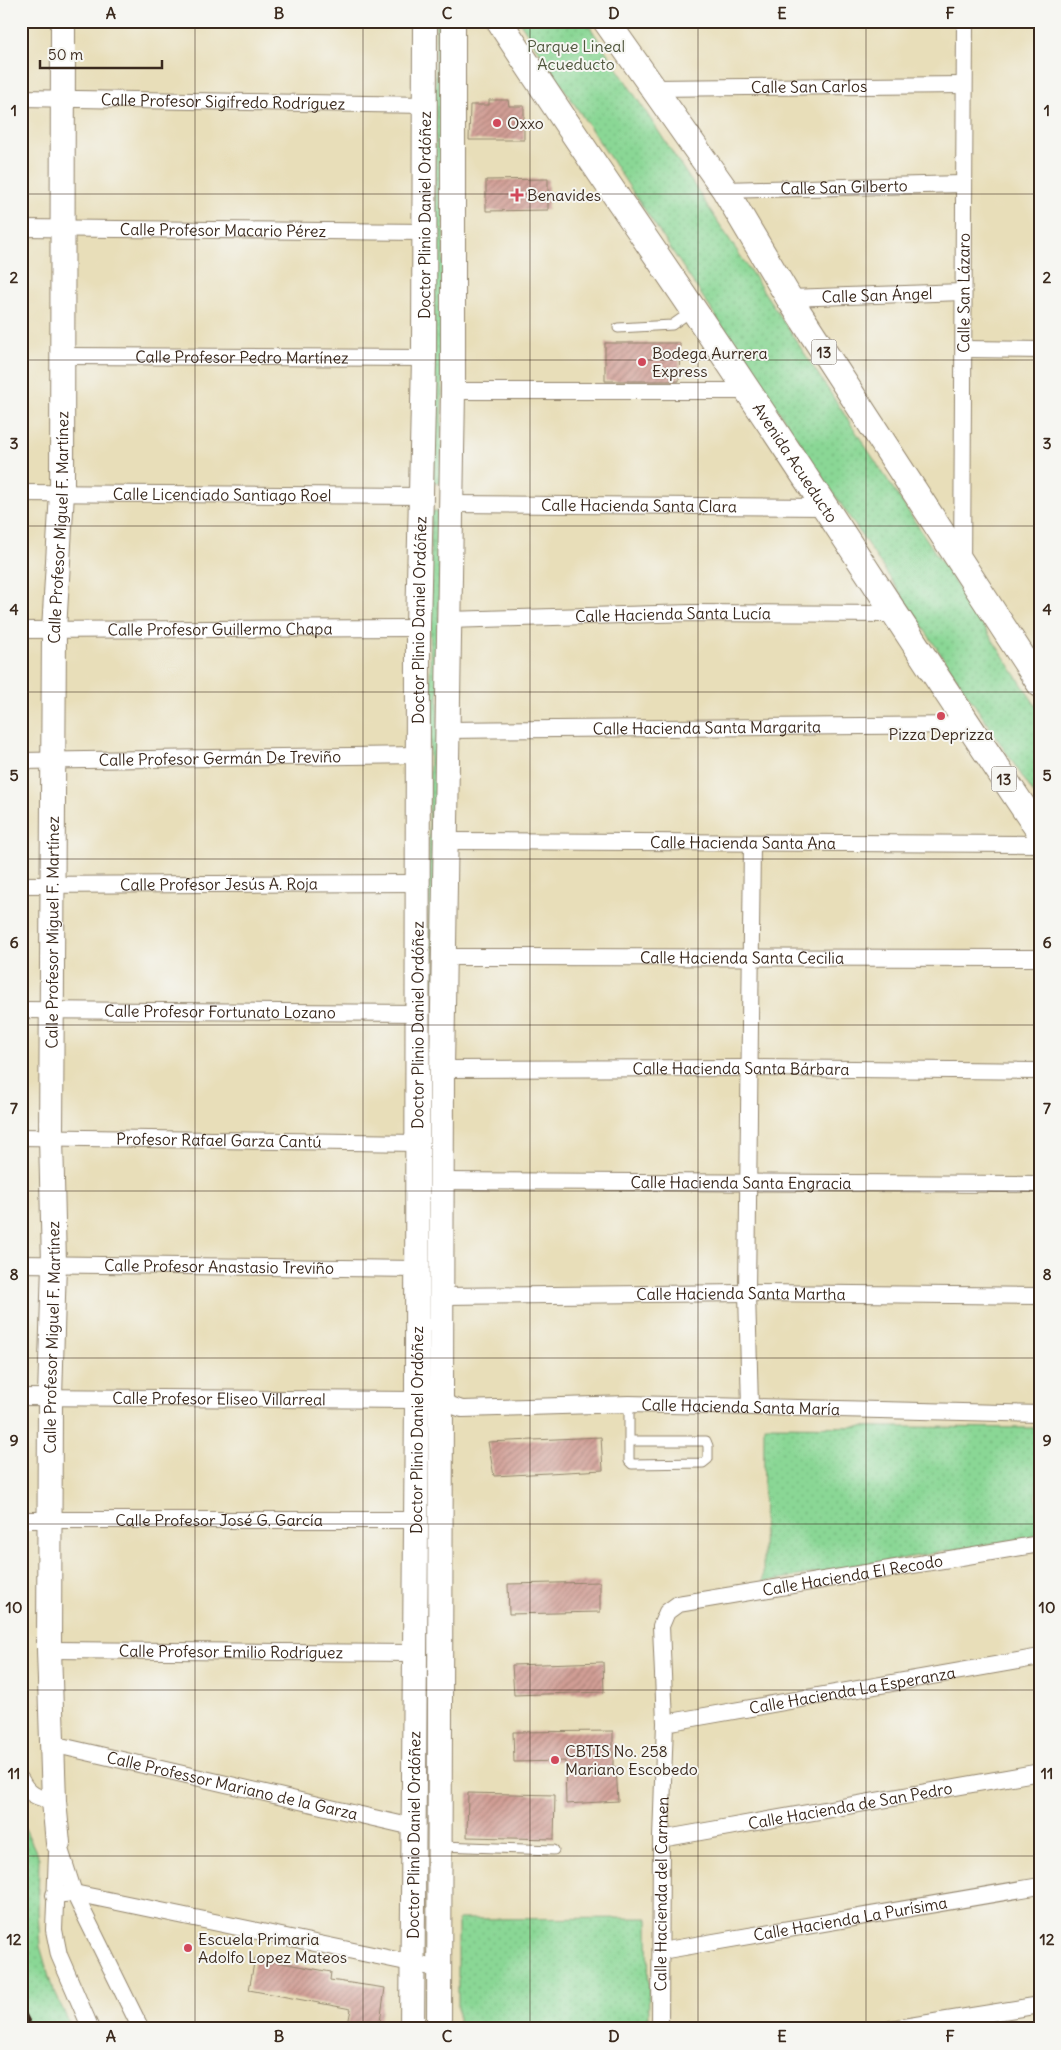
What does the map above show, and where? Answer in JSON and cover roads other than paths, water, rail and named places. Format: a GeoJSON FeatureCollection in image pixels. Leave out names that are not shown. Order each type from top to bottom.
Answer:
{"type":"FeatureCollection","features":[{"type":"Feature","properties":{"kind":"main road","name":"Avenida Acueducto"},"geometry":{"type":"LineString","coordinates":[[499,21],[576,138],[694,310],[1040,832]]}},
{"type":"Feature","properties":{"kind":"main road","name":"13"},"geometry":{"type":"LineString","coordinates":[[606,21],[725,190],[789,298],[1040,684]]}},
{"type":"Feature","properties":{"kind":"street","name":"Calle Profesor Miguel F. Martínez"},"geometry":{"type":"LineString","coordinates":[[58,1843],[54,1801],[49,1650],[50,1397],[54,1264],[52,1010],[54,630],[62,493],[63,21]]}},
{"type":"Feature","properties":{"kind":"street","name":"Doctor Plinio Daniel Ordóñez"},"geometry":{"type":"LineString","coordinates":[[412,2029],[417,1400],[418,628],[424,358],[425,21]]}},
{"type":"Feature","properties":{"kind":"street","name":"Doctor Plinio Daniel Ordóñez"},"geometry":{"type":"LineString","coordinates":[[439,2029],[441,1846],[441,1181],[448,620],[453,392],[452,21]]}},
{"type":"Feature","properties":{"kind":"street","name":"Calle San Lázaro"},"geometry":{"type":"LineString","coordinates":[[962,564],[964,349],[962,184],[965,21]]}},
{"type":"Feature","properties":{"kind":"street","name":"Calle San Carlos"},"geometry":{"type":"LineString","coordinates":[[653,88],[964,85]]}},
{"type":"Feature","properties":{"kind":"street","name":"Calle Profesor Sigifredo Rodríguez"},"geometry":{"type":"LineString","coordinates":[[21,98],[426,105]]}},
{"type":"Feature","properties":{"kind":"street","name":"Calle San Gilberto"},"geometry":{"type":"LineString","coordinates":[[725,190],[962,184]]}},
{"type":"Feature","properties":{"kind":"street","name":"Calle Profesor Macario Pérez"},"geometry":{"type":"LineString","coordinates":[[21,228],[425,232]]}},
{"type":"Feature","properties":{"kind":"street","name":"Calle San Ángel"},"geometry":{"type":"LineString","coordinates":[[789,298],[963,292]]}},
{"type":"Feature","properties":{"kind":"street"},"geometry":{"type":"LineString","coordinates":[[964,349],[1040,350]]}},
{"type":"Feature","properties":{"kind":"street","name":"Calle Profesor Pedro Martínez"},"geometry":{"type":"LineString","coordinates":[[61,356],[424,358]]}},
{"type":"Feature","properties":{"kind":"street"},"geometry":{"type":"LineString","coordinates":[[453,392],[748,391]]}},
{"type":"Feature","properties":{"kind":"street","name":"Calle Licenciado Santiago Roel"},"geometry":{"type":"LineString","coordinates":[[21,493],[422,496]]}},
{"type":"Feature","properties":{"kind":"street"},"geometry":{"type":"LineString","coordinates":[[422,496],[451,504]]}},
{"type":"Feature","properties":{"kind":"street","name":"Calle Hacienda Santa Clara"},"geometry":{"type":"LineString","coordinates":[[451,504],[825,507]]}},
{"type":"Feature","properties":{"kind":"street","name":"Calle Hacienda Santa Lucía"},"geometry":{"type":"LineString","coordinates":[[448,620],[692,614],[896,614]]}},
{"type":"Feature","properties":{"kind":"street","name":"Calle Profesor Guillermo Chapa"},"geometry":{"type":"LineString","coordinates":[[21,630],[418,628]]}},
{"type":"Feature","properties":{"kind":"street","name":"Calle Hacienda Santa Margarita"},"geometry":{"type":"LineString","coordinates":[[447,730],[968,726]]}},
{"type":"Feature","properties":{"kind":"street","name":"Calle Profesor Germán De Treviño"},"geometry":{"type":"LineString","coordinates":[[21,761],[418,755]]}},
{"type":"Feature","properties":{"kind":"street","name":"Calle Hacienda Santa Ana"},"geometry":{"type":"LineString","coordinates":[[445,842],[1040,844]]}},
{"type":"Feature","properties":{"kind":"street"},"geometry":{"type":"LineString","coordinates":[[750,1407],[747,1293],[752,843]]}},
{"type":"Feature","properties":{"kind":"street","name":"Calle Profesor Jesús A. Roja"},"geometry":{"type":"LineString","coordinates":[[21,885],[417,884]]}},
{"type":"Feature","properties":{"kind":"street","name":"Calle Hacienda Santa Cecilia"},"geometry":{"type":"LineString","coordinates":[[443,957],[1040,958]]}},
{"type":"Feature","properties":{"kind":"street","name":"Calle Profesor Fortunato Lozano"},"geometry":{"type":"LineString","coordinates":[[21,1010],[418,1014]]}},
{"type":"Feature","properties":{"kind":"street","name":"Calle Hacienda Santa Bárbara"},"geometry":{"type":"LineString","coordinates":[[442,1069],[749,1068],[1040,1072]]}},
{"type":"Feature","properties":{"kind":"street","name":"Profesor Rafael Garza Cantú"},"geometry":{"type":"LineString","coordinates":[[21,1137],[417,1143]]}},
{"type":"Feature","properties":{"kind":"street","name":"Calle Hacienda Santa Engracia"},"geometry":{"type":"LineString","coordinates":[[441,1181],[1040,1184]]}},
{"type":"Feature","properties":{"kind":"street","name":"Calle Profesor Anastasio Treviño"},"geometry":{"type":"LineString","coordinates":[[21,1264],[417,1269]]}},
{"type":"Feature","properties":{"kind":"street","name":"Calle Hacienda Santa Martha"},"geometry":{"type":"LineString","coordinates":[[442,1296],[747,1293],[1040,1296]]}},
{"type":"Feature","properties":{"kind":"street","name":"Calle Profesor Eliseo Villarreal"},"geometry":{"type":"LineString","coordinates":[[21,1397],[417,1400]]}},
{"type":"Feature","properties":{"kind":"street"},"geometry":{"type":"LineString","coordinates":[[417,1400],[442,1402]]}},
{"type":"Feature","properties":{"kind":"street","name":"Calle Hacienda Santa María"},"geometry":{"type":"LineString","coordinates":[[442,1402],[462,1409],[629,1404],[1040,1414]]}},
{"type":"Feature","properties":{"kind":"street","name":"Calle Profesor José G. García"},"geometry":{"type":"LineString","coordinates":[[21,1520],[415,1520]]}},
{"type":"Feature","properties":{"kind":"street","name":"Calle Hacienda El Recodo"},"geometry":{"type":"LineString","coordinates":[[668,1612],[678,1604],[1040,1544]]}},
{"type":"Feature","properties":{"kind":"street","name":"Calle Hacienda del Carmen"},"geometry":{"type":"LineString","coordinates":[[660,2029],[661,1839],[665,1723],[661,1626],[668,1612]]}},
{"type":"Feature","properties":{"kind":"street","name":"Calle Profesor Emilio Rodríguez"},"geometry":{"type":"LineString","coordinates":[[49,1650],[414,1652]]}},
{"type":"Feature","properties":{"kind":"street","name":"Calle Hacienda La Esperanza"},"geometry":{"type":"LineString","coordinates":[[665,1723],[1040,1657]]}},
{"type":"Feature","properties":{"kind":"street","name":"Calle Professor Mariano de la Garza"},"geometry":{"type":"LineString","coordinates":[[52,1744],[413,1827]]}},
{"type":"Feature","properties":{"kind":"street","name":"Calle Hacienda de San Pedro"},"geometry":{"type":"LineString","coordinates":[[661,1839],[1040,1772]]}},
{"type":"Feature","properties":{"kind":"street"},"geometry":{"type":"LineString","coordinates":[[21,1780],[26,1790],[33,1795],[40,1799],[54,1801]]}},
{"type":"Feature","properties":{"kind":"street"},"geometry":{"type":"LineString","coordinates":[[58,1843],[74,1893],[141,2029]]}},
{"type":"Feature","properties":{"kind":"street"},"geometry":{"type":"LineString","coordinates":[[58,1843],[54,1896],[54,1930],[59,1955],[91,2029]]}},
{"type":"Feature","properties":{"kind":"street","name":"Calle Hacienda La Purísima"},"geometry":{"type":"LineString","coordinates":[[661,1951],[1040,1886]]}},
{"type":"Feature","properties":{"kind":"street"},"geometry":{"type":"LineString","coordinates":[[54,1896],[74,1893],[413,1965],[440,1969]]}},
{"type":"Feature","properties":{"kind":"street"},"geometry":{"type":"LineString","coordinates":[[891,2029],[1040,2005]]}},
{"type":"Feature","properties":{"kind":"lane"},"geometry":{"type":"LineString","coordinates":[[618,328],[672,325],[694,310]]}},
{"type":"Feature","properties":{"kind":"lane"},"geometry":{"type":"LineString","coordinates":[[629,1404],[629,1442],[629,1461],[632,1464],[703,1463],[708,1459],[706,1441],[629,1442]]}},
{"type":"Feature","properties":{"kind":"lane"},"geometry":{"type":"LineString","coordinates":[[441,1846],[554,1850]]}},
{"type":"Feature","properties":{"kind":"railway"},"geometry":{"type":"LineString","coordinates":[[21,2007],[32,2029]]}},
{"type":"Feature","properties":{"kind":"place","name":"Oxxo"},"geometry":{"type":"Point","coordinates":[497,123]}},
{"type":"Feature","properties":{"kind":"place","name":"Benavides"},"geometry":{"type":"Point","coordinates":[517,195]}},
{"type":"Feature","properties":{"kind":"place","name":"Bodega Aurrera Express"},"geometry":{"type":"Point","coordinates":[642,362]}},
{"type":"Feature","properties":{"kind":"place","name":"Pizza Deprizza"},"geometry":{"type":"Point","coordinates":[941,716]}},
{"type":"Feature","properties":{"kind":"place","name":"CBTIS No. 258 Mariano Escobedo"},"geometry":{"type":"Point","coordinates":[555,1760]}},
{"type":"Feature","properties":{"kind":"place","name":"Escuela Primaria Adolfo Lopez Mateos"},"geometry":{"type":"Point","coordinates":[188,1948]}},
{"type":"Feature","properties":{"kind":"park label","name":"Parque Lineal Acueducto"},"geometry":{"type":"Point","coordinates":[576,55]}}]}
